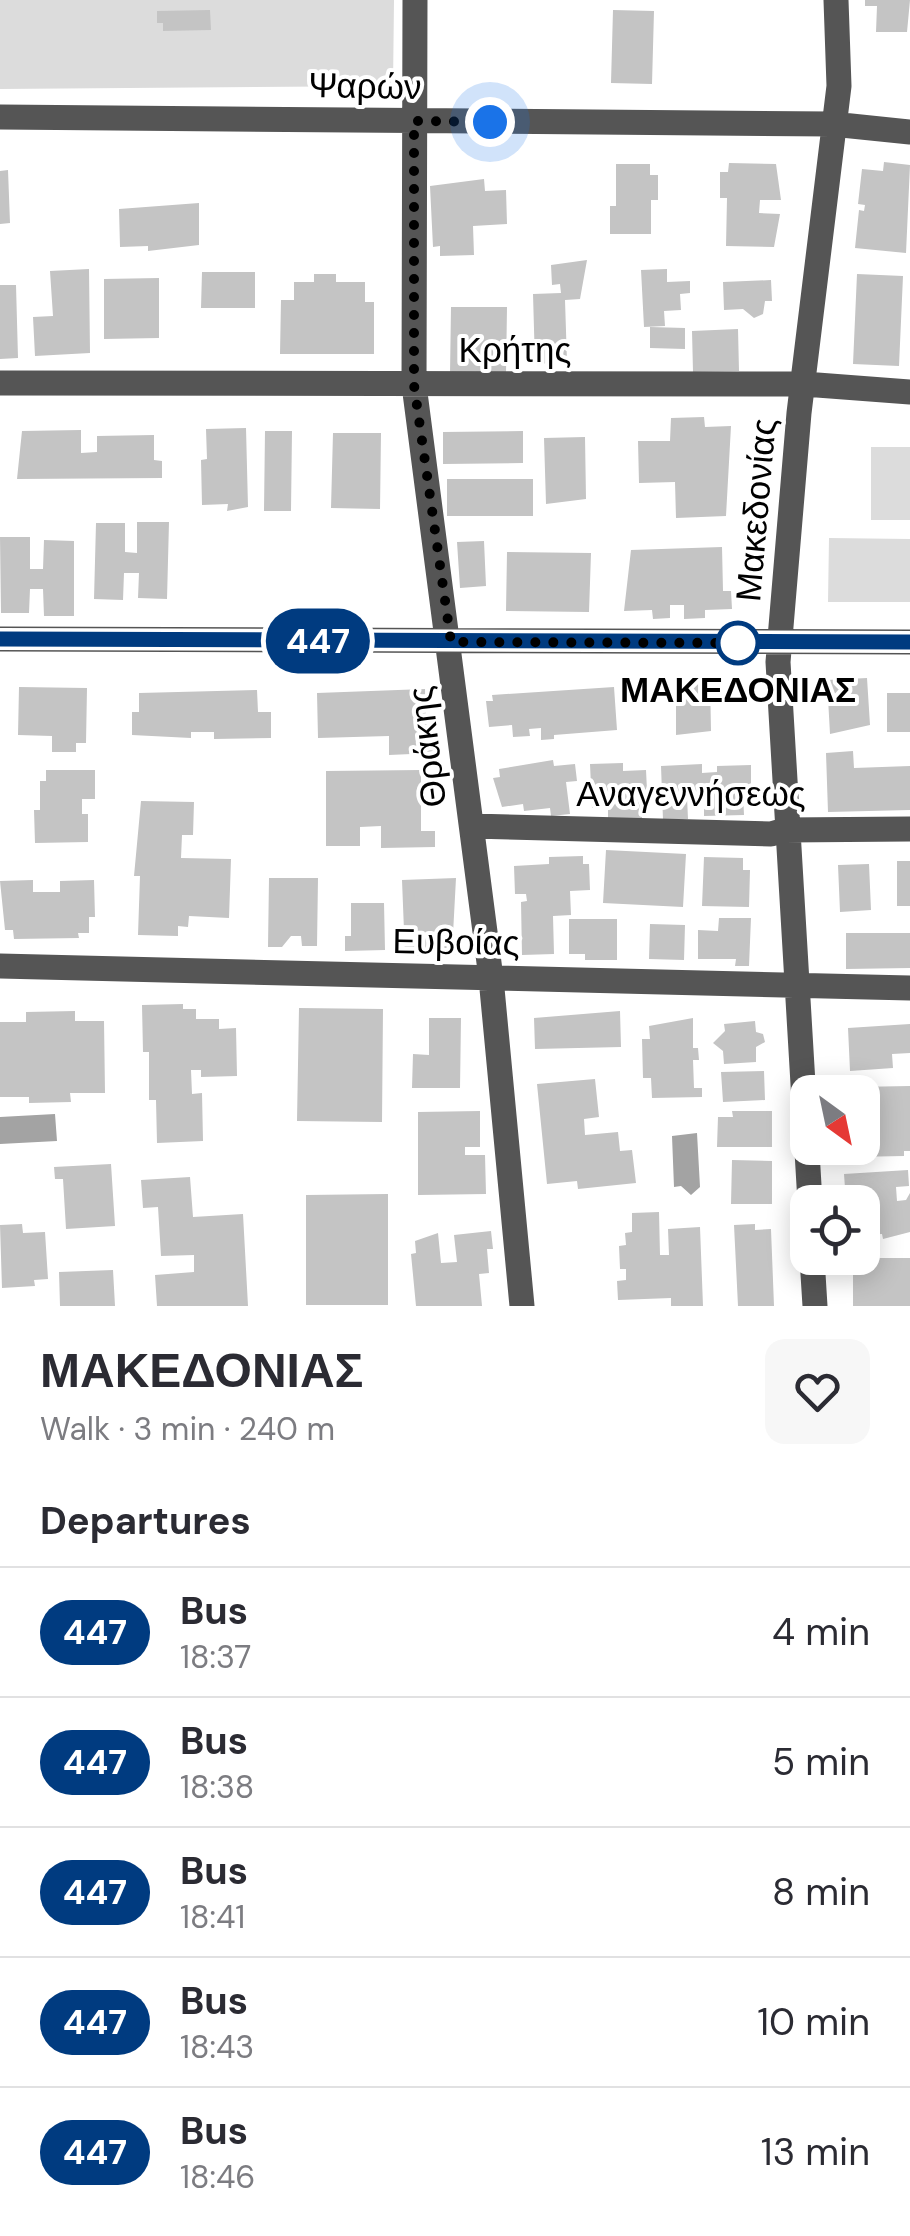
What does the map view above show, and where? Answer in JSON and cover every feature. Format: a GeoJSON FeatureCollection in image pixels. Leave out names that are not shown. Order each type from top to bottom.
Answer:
{"type":"FeatureCollection","features":[{"type":"Feature","properties":{"kind":"street","name":"Θράκης"},"geometry":{"type":"LineString","coordinates":[[415,0],[414,385],[451,642],[491,978],[522,1306]]}},
{"type":"Feature","properties":{"kind":"street","name":"Μακεδονίας"},"geometry":{"type":"LineString","coordinates":[[822,0],[824,92],[832,124]]}},
{"type":"Feature","properties":{"kind":"street","name":"Μακεδονίας"},"geometry":{"type":"LineString","coordinates":[[809,1185],[786,830],[780,642],[804,384],[839,86],[836,0]]}},
{"type":"Feature","properties":{"kind":"street","name":"Ψαρών"},"geometry":{"type":"LineString","coordinates":[[0,118],[832,124],[910,132]]}},
{"type":"Feature","properties":{"kind":"street","name":"Κρήτης"},"geometry":{"type":"LineString","coordinates":[[0,383],[804,384],[910,392]]}},
{"type":"Feature","properties":{"kind":"street"},"geometry":{"type":"LineString","coordinates":[[0,639],[910,642]]}},
{"type":"Feature","properties":{"kind":"street","name":"Αναγεννήσεως"},"geometry":{"type":"LineString","coordinates":[[472,826],[772,834],[786,830],[910,829]]}},
{"type":"Feature","properties":{"kind":"street","name":"Ευβοίας"},"geometry":{"type":"LineString","coordinates":[[0,966],[910,988]]}},
{"type":"Feature","properties":{"kind":"street"},"geometry":{"type":"LineString","coordinates":[[813,1275],[815,1306]]}},
{"type":"Feature","properties":{"kind":"shaded area"},"geometry":{"type":"Polygon","coordinates":[[[0,0],[394,0],[393,86],[0,89],[0,0]]]}},
{"type":"Feature","properties":{"kind":"shaded area"},"geometry":{"type":"Polygon","coordinates":[[[871,447],[910,447],[910,520],[871,520],[871,447]]]}},
{"type":"Feature","properties":{"kind":"shaded area"},"geometry":{"type":"Polygon","coordinates":[[[829,538],[910,539],[910,602],[828,602],[829,538]]]}},
{"type":"Feature","properties":{"kind":"shaded area"},"geometry":{"type":"Polygon","coordinates":[[[55,1114],[57,1141],[0,1144],[0,1117],[55,1114]]]}},
{"type":"Feature","properties":{"kind":"shaded area"},"geometry":{"type":"Polygon","coordinates":[[[697,1133],[700,1187],[691,1195],[681,1186],[674,1187],[672,1136],[697,1133]]]}},
{"type":"Feature","properties":{"kind":"building"},"geometry":{"type":"Polygon","coordinates":[[[865,0],[910,0],[907,32],[876,32],[877,6],[865,6],[865,0]]]}},
{"type":"Feature","properties":{"kind":"building"},"geometry":{"type":"Polygon","coordinates":[[[210,10],[211,30],[163,31],[163,23],[157,23],[157,11],[210,10]]]}},
{"type":"Feature","properties":{"kind":"building"},"geometry":{"type":"Polygon","coordinates":[[[613,10],[654,11],[652,84],[611,83],[613,10]]]}},
{"type":"Feature","properties":{"kind":"building"},"geometry":{"type":"Polygon","coordinates":[[[884,162],[910,165],[906,253],[855,248],[859,210],[864,211],[865,205],[858,204],[862,169],[883,171],[884,162]]]}},
{"type":"Feature","properties":{"kind":"building"},"geometry":{"type":"Polygon","coordinates":[[[729,163],[776,164],[781,200],[760,200],[759,213],[780,214],[774,247],[726,246],[727,198],[720,198],[720,172],[728,172],[729,163]]]}},
{"type":"Feature","properties":{"kind":"building"},"geometry":{"type":"Polygon","coordinates":[[[616,164],[650,164],[650,175],[658,175],[658,200],[651,200],[651,234],[610,234],[610,206],[616,206],[616,164]]]}},
{"type":"Feature","properties":{"kind":"building"},"geometry":{"type":"Polygon","coordinates":[[[8,170],[10,223],[0,224],[0,171],[8,170]]]}},
{"type":"Feature","properties":{"kind":"building"},"geometry":{"type":"Polygon","coordinates":[[[484,179],[485,191],[506,190],[507,224],[473,226],[474,255],[440,256],[440,246],[433,247],[430,186],[484,179]]]}},
{"type":"Feature","properties":{"kind":"building"},"geometry":{"type":"Polygon","coordinates":[[[199,203],[199,245],[148,251],[148,246],[120,247],[119,209],[199,203]]]}},
{"type":"Feature","properties":{"kind":"building"},"geometry":{"type":"Polygon","coordinates":[[[587,260],[580,299],[565,300],[567,362],[535,364],[533,294],[561,293],[560,284],[552,285],[551,265],[587,260]]]}},
{"type":"Feature","properties":{"kind":"building"},"geometry":{"type":"Polygon","coordinates":[[[89,269],[90,353],[35,356],[33,317],[53,316],[50,271],[89,269]]]}},
{"type":"Feature","properties":{"kind":"building"},"geometry":{"type":"Polygon","coordinates":[[[667,269],[667,282],[690,281],[690,293],[680,294],[681,310],[664,311],[665,326],[644,327],[641,270],[667,269]]]}},
{"type":"Feature","properties":{"kind":"building"},"geometry":{"type":"Polygon","coordinates":[[[202,272],[255,272],[255,308],[201,308],[202,272]]]}},
{"type":"Feature","properties":{"kind":"building"},"geometry":{"type":"Polygon","coordinates":[[[314,274],[336,274],[336,282],[365,282],[365,302],[374,302],[374,354],[280,354],[281,300],[294,300],[294,282],[314,282],[314,274]]]}},
{"type":"Feature","properties":{"kind":"building"},"geometry":{"type":"Polygon","coordinates":[[[857,274],[903,276],[899,366],[853,364],[857,274]]]}},
{"type":"Feature","properties":{"kind":"building"},"geometry":{"type":"Polygon","coordinates":[[[159,278],[159,338],[104,339],[104,279],[159,278]]]}},
{"type":"Feature","properties":{"kind":"building"},"geometry":{"type":"Polygon","coordinates":[[[771,280],[772,301],[765,301],[763,314],[754,318],[743,309],[724,310],[723,282],[771,280]]]}},
{"type":"Feature","properties":{"kind":"building"},"geometry":{"type":"Polygon","coordinates":[[[0,285],[16,285],[18,358],[0,359],[0,285]]]}},
{"type":"Feature","properties":{"kind":"building"},"geometry":{"type":"Polygon","coordinates":[[[451,307],[507,307],[506,375],[450,374],[451,307]]]}},
{"type":"Feature","properties":{"kind":"building"},"geometry":{"type":"Polygon","coordinates":[[[650,327],[685,328],[685,349],[650,348],[650,327]]]}},
{"type":"Feature","properties":{"kind":"building"},"geometry":{"type":"Polygon","coordinates":[[[738,329],[739,371],[693,372],[692,331],[738,329]]]}},
{"type":"Feature","properties":{"kind":"building"},"geometry":{"type":"Polygon","coordinates":[[[704,417],[705,427],[731,426],[726,516],[676,518],[675,482],[639,483],[638,441],[670,441],[671,418],[704,417]]]}},
{"type":"Feature","properties":{"kind":"building"},"geometry":{"type":"Polygon","coordinates":[[[246,428],[248,507],[227,511],[228,504],[202,505],[201,460],[207,459],[206,429],[246,428]]]}},
{"type":"Feature","properties":{"kind":"building"},"geometry":{"type":"Polygon","coordinates":[[[81,430],[81,453],[97,452],[97,436],[154,435],[154,460],[162,461],[162,478],[17,479],[22,431],[81,430]]]}},
{"type":"Feature","properties":{"kind":"building"},"geometry":{"type":"Polygon","coordinates":[[[265,431],[292,431],[291,511],[264,511],[265,431]]]}},
{"type":"Feature","properties":{"kind":"building"},"geometry":{"type":"Polygon","coordinates":[[[523,431],[523,463],[443,464],[443,432],[523,431]]]}},
{"type":"Feature","properties":{"kind":"building"},"geometry":{"type":"Polygon","coordinates":[[[333,433],[381,433],[380,509],[331,508],[333,433]]]}},
{"type":"Feature","properties":{"kind":"building"},"geometry":{"type":"Polygon","coordinates":[[[585,437],[586,499],[546,504],[544,438],[585,437]]]}},
{"type":"Feature","properties":{"kind":"building"},"geometry":{"type":"Polygon","coordinates":[[[447,479],[533,479],[533,516],[447,516],[447,479]]]}},
{"type":"Feature","properties":{"kind":"building"},"geometry":{"type":"Polygon","coordinates":[[[137,522],[169,522],[167,599],[138,598],[139,573],[124,573],[123,600],[94,599],[96,523],[125,523],[125,552],[137,553],[137,522]]]}},
{"type":"Feature","properties":{"kind":"building"},"geometry":{"type":"Polygon","coordinates":[[[0,537],[30,537],[30,569],[43,569],[44,540],[74,541],[74,616],[44,616],[43,589],[30,589],[29,613],[1,613],[0,537]]]}},
{"type":"Feature","properties":{"kind":"building"},"geometry":{"type":"Polygon","coordinates":[[[484,541],[486,586],[460,588],[457,542],[484,541]]]}},
{"type":"Feature","properties":{"kind":"building"},"geometry":{"type":"Polygon","coordinates":[[[722,547],[723,591],[731,591],[732,609],[705,610],[705,618],[684,619],[684,605],[670,605],[670,618],[653,619],[652,610],[624,611],[631,550],[722,547]]]}},
{"type":"Feature","properties":{"kind":"building"},"geometry":{"type":"Polygon","coordinates":[[[507,552],[591,553],[589,612],[506,611],[507,552]]]}},
{"type":"Feature","properties":{"kind":"building"},"geometry":{"type":"Polygon","coordinates":[[[867,678],[870,725],[830,734],[827,680],[867,678]]]}},
{"type":"Feature","properties":{"kind":"building"},"geometry":{"type":"Polygon","coordinates":[[[710,679],[711,731],[676,735],[676,680],[710,679]]]}},
{"type":"Feature","properties":{"kind":"building"},"geometry":{"type":"Polygon","coordinates":[[[19,687],[87,688],[86,743],[76,743],[76,752],[52,752],[52,736],[18,735],[19,687]]]}},
{"type":"Feature","properties":{"kind":"building"},"geometry":{"type":"Polygon","coordinates":[[[614,687],[617,730],[554,735],[554,739],[541,740],[541,728],[529,729],[530,736],[513,737],[512,725],[489,727],[486,701],[493,701],[492,695],[614,687]]]}},
{"type":"Feature","properties":{"kind":"building"},"geometry":{"type":"Polygon","coordinates":[[[425,689],[427,736],[434,735],[434,753],[389,755],[389,736],[318,738],[317,693],[425,689]]]}},
{"type":"Feature","properties":{"kind":"building"},"geometry":{"type":"Polygon","coordinates":[[[257,690],[258,712],[271,712],[271,738],[214,739],[214,732],[191,732],[191,738],[132,735],[132,712],[139,712],[139,693],[257,690]]]}},
{"type":"Feature","properties":{"kind":"building"},"geometry":{"type":"Polygon","coordinates":[[[887,693],[910,693],[910,732],[887,732],[887,693]]]}},
{"type":"Feature","properties":{"kind":"building"},"geometry":{"type":"Polygon","coordinates":[[[853,751],[854,768],[910,766],[910,810],[828,812],[826,753],[853,751]]]}},
{"type":"Feature","properties":{"kind":"building"},"geometry":{"type":"Polygon","coordinates":[[[553,760],[554,766],[575,764],[577,781],[566,782],[570,814],[551,816],[550,808],[524,811],[523,804],[502,807],[493,778],[500,777],[499,769],[553,760]]]}},
{"type":"Feature","properties":{"kind":"building"},"geometry":{"type":"Polygon","coordinates":[[[623,763],[623,771],[646,770],[648,811],[642,811],[642,818],[608,819],[608,807],[592,808],[590,764],[623,763]]]}},
{"type":"Feature","properties":{"kind":"building"},"geometry":{"type":"Polygon","coordinates":[[[702,764],[702,773],[717,772],[717,766],[751,765],[751,793],[743,793],[744,815],[704,816],[704,796],[687,797],[688,819],[663,820],[661,766],[702,764]]]}},
{"type":"Feature","properties":{"kind":"building"},"geometry":{"type":"Polygon","coordinates":[[[46,770],[95,770],[95,799],[82,799],[82,814],[88,814],[88,842],[35,843],[34,810],[40,810],[40,781],[46,781],[46,770]]]}},
{"type":"Feature","properties":{"kind":"building"},"geometry":{"type":"Polygon","coordinates":[[[421,770],[421,831],[435,831],[435,847],[381,848],[381,826],[360,827],[360,846],[326,846],[326,771],[421,770]]]}},
{"type":"Feature","properties":{"kind":"building"},"geometry":{"type":"Polygon","coordinates":[[[141,801],[194,802],[193,835],[182,835],[181,858],[231,859],[229,918],[189,916],[188,927],[178,926],[178,936],[138,935],[140,876],[134,876],[141,801]]]}},
{"type":"Feature","properties":{"kind":"building"},"geometry":{"type":"Polygon","coordinates":[[[606,850],[686,854],[683,907],[603,903],[606,850]]]}},
{"type":"Feature","properties":{"kind":"building"},"geometry":{"type":"Polygon","coordinates":[[[583,856],[583,864],[589,864],[590,890],[570,891],[571,915],[553,916],[554,954],[522,955],[521,902],[527,901],[526,894],[515,894],[514,866],[549,864],[549,857],[583,856]]]}},
{"type":"Feature","properties":{"kind":"building"},"geometry":{"type":"Polygon","coordinates":[[[704,857],[743,858],[743,870],[750,870],[749,907],[702,906],[704,857]]]}},
{"type":"Feature","properties":{"kind":"building"},"geometry":{"type":"Polygon","coordinates":[[[897,861],[910,861],[910,906],[897,906],[897,861]]]}},
{"type":"Feature","properties":{"kind":"building"},"geometry":{"type":"Polygon","coordinates":[[[869,864],[871,910],[840,912],[838,865],[869,864]]]}},
{"type":"Feature","properties":{"kind":"building"},"geometry":{"type":"Polygon","coordinates":[[[269,878],[318,878],[317,946],[302,946],[301,936],[291,936],[282,947],[268,947],[269,878]]]}},
{"type":"Feature","properties":{"kind":"building"},"geometry":{"type":"Polygon","coordinates":[[[456,878],[453,934],[461,934],[462,954],[405,956],[402,880],[456,878]]]}},
{"type":"Feature","properties":{"kind":"building"},"geometry":{"type":"Polygon","coordinates":[[[33,880],[33,892],[60,892],[60,881],[94,880],[95,917],[89,917],[89,933],[78,933],[79,938],[14,939],[13,930],[5,930],[0,881],[33,880]]]}},
{"type":"Feature","properties":{"kind":"building"},"geometry":{"type":"Polygon","coordinates":[[[351,903],[384,903],[385,950],[345,951],[345,936],[351,936],[351,903]]]}},
{"type":"Feature","properties":{"kind":"building"},"geometry":{"type":"Polygon","coordinates":[[[719,918],[751,918],[749,966],[735,966],[736,959],[698,959],[698,930],[718,931],[719,918]]]}},
{"type":"Feature","properties":{"kind":"building"},"geometry":{"type":"Polygon","coordinates":[[[569,919],[617,919],[617,960],[585,960],[585,954],[569,954],[569,919]]]}},
{"type":"Feature","properties":{"kind":"building"},"geometry":{"type":"Polygon","coordinates":[[[650,924],[685,925],[684,960],[649,959],[650,924]]]}},
{"type":"Feature","properties":{"kind":"building"},"geometry":{"type":"Polygon","coordinates":[[[846,933],[910,933],[910,968],[846,969],[846,933]]]}},
{"type":"Feature","properties":{"kind":"building"},"geometry":{"type":"Polygon","coordinates":[[[183,1004],[183,1009],[196,1009],[196,1019],[219,1019],[219,1029],[236,1028],[237,1076],[201,1077],[201,1070],[191,1070],[192,1094],[202,1093],[203,1141],[157,1143],[156,1100],[149,1100],[149,1052],[143,1052],[142,1005],[183,1004]]]}},
{"type":"Feature","properties":{"kind":"building"},"geometry":{"type":"Polygon","coordinates":[[[299,1008],[383,1009],[382,1122],[297,1121],[299,1008]]]}},
{"type":"Feature","properties":{"kind":"building"},"geometry":{"type":"Polygon","coordinates":[[[75,1011],[75,1021],[104,1021],[105,1093],[70,1093],[71,1102],[29,1103],[29,1097],[0,1097],[0,1022],[26,1022],[26,1012],[75,1011]]]}},
{"type":"Feature","properties":{"kind":"building"},"geometry":{"type":"Polygon","coordinates":[[[620,1011],[621,1047],[535,1049],[534,1018],[620,1011]]]}},
{"type":"Feature","properties":{"kind":"building"},"geometry":{"type":"Polygon","coordinates":[[[429,1018],[461,1018],[460,1088],[412,1088],[413,1054],[429,1055],[429,1018]]]}},
{"type":"Feature","properties":{"kind":"building"},"geometry":{"type":"Polygon","coordinates":[[[693,1018],[693,1048],[698,1048],[699,1060],[693,1060],[694,1088],[702,1088],[702,1097],[652,1098],[651,1078],[643,1078],[642,1039],[650,1039],[649,1026],[693,1018]]]}},
{"type":"Feature","properties":{"kind":"building"},"geometry":{"type":"Polygon","coordinates":[[[755,1021],[756,1032],[763,1034],[765,1042],[756,1047],[756,1062],[724,1064],[723,1051],[713,1043],[725,1031],[724,1024],[755,1021]]]}},
{"type":"Feature","properties":{"kind":"building"},"geometry":{"type":"Polygon","coordinates":[[[910,1024],[910,1053],[892,1054],[893,1068],[850,1071],[848,1028],[910,1024]]]}},
{"type":"Feature","properties":{"kind":"building"},"geometry":{"type":"Polygon","coordinates":[[[764,1071],[765,1100],[723,1102],[721,1072],[764,1071]]]}},
{"type":"Feature","properties":{"kind":"building"},"geometry":{"type":"Polygon","coordinates":[[[595,1079],[599,1117],[584,1119],[585,1135],[618,1132],[620,1151],[632,1150],[636,1183],[578,1189],[577,1181],[547,1184],[537,1084],[595,1079]]]}},
{"type":"Feature","properties":{"kind":"building"},"geometry":{"type":"Polygon","coordinates":[[[910,1086],[910,1151],[904,1151],[904,1156],[880,1156],[880,1087],[910,1086]]]}},
{"type":"Feature","properties":{"kind":"building"},"geometry":{"type":"Polygon","coordinates":[[[480,1111],[480,1147],[465,1147],[465,1155],[485,1155],[486,1194],[418,1195],[418,1112],[480,1111]]]}},
{"type":"Feature","properties":{"kind":"building"},"geometry":{"type":"Polygon","coordinates":[[[732,1111],[772,1111],[772,1147],[717,1147],[718,1117],[733,1117],[732,1111]]]}},
{"type":"Feature","properties":{"kind":"building"},"geometry":{"type":"Polygon","coordinates":[[[732,1160],[772,1161],[772,1204],[731,1204],[732,1160]]]}},
{"type":"Feature","properties":{"kind":"building"},"geometry":{"type":"Polygon","coordinates":[[[111,1164],[115,1226],[66,1229],[63,1179],[55,1179],[54,1167],[111,1164]]]}},
{"type":"Feature","properties":{"kind":"building"},"geometry":{"type":"Polygon","coordinates":[[[908,1170],[909,1186],[896,1187],[897,1201],[906,1200],[910,1193],[910,1232],[883,1239],[880,1185],[845,1185],[844,1174],[908,1170]]]}},
{"type":"Feature","properties":{"kind":"building"},"geometry":{"type":"Polygon","coordinates":[[[190,1177],[193,1217],[243,1214],[248,1306],[157,1306],[155,1275],[194,1272],[194,1255],[161,1256],[158,1207],[143,1208],[141,1180],[190,1177]]]}},
{"type":"Feature","properties":{"kind":"building"},"geometry":{"type":"Polygon","coordinates":[[[388,1194],[388,1305],[306,1305],[306,1195],[388,1194]]]}},
{"type":"Feature","properties":{"kind":"building"},"geometry":{"type":"Polygon","coordinates":[[[659,1212],[660,1255],[669,1255],[668,1229],[700,1227],[703,1306],[671,1306],[671,1298],[618,1300],[617,1281],[626,1280],[626,1269],[620,1269],[619,1246],[626,1245],[625,1233],[632,1232],[632,1213],[659,1212]]]}},
{"type":"Feature","properties":{"kind":"building"},"geometry":{"type":"Polygon","coordinates":[[[22,1224],[23,1233],[45,1232],[48,1279],[34,1280],[35,1286],[2,1288],[0,1225],[22,1224]]]}},
{"type":"Feature","properties":{"kind":"building"},"geometry":{"type":"Polygon","coordinates":[[[755,1224],[755,1230],[771,1229],[774,1306],[738,1306],[734,1225],[755,1224]]]}},
{"type":"Feature","properties":{"kind":"building"},"geometry":{"type":"Polygon","coordinates":[[[491,1231],[493,1249],[487,1249],[489,1273],[479,1274],[482,1306],[416,1306],[411,1254],[416,1253],[415,1241],[438,1233],[441,1263],[457,1262],[454,1235],[491,1231]]]}},
{"type":"Feature","properties":{"kind":"building"},"geometry":{"type":"Polygon","coordinates":[[[880,1258],[910,1258],[910,1306],[853,1306],[853,1275],[880,1275],[880,1258]]]}},
{"type":"Feature","properties":{"kind":"building"},"geometry":{"type":"Polygon","coordinates":[[[113,1270],[115,1306],[60,1306],[59,1272],[113,1270]]]}},
{"type":"Feature","properties":{"kind":"bus line","name":"447"},"geometry":{"type":"LineString","coordinates":[[0,639],[910,642]]}},
{"type":"Feature","properties":{"kind":"place","name":"ΜΑΚΕΔΟΝΙΑΣ"},"geometry":{"type":"Point","coordinates":[738,643]}},
{"type":"Feature","properties":{"kind":"route"},"geometry":{"type":"LineString","coordinates":[[490,122],[414,121],[414,385],[451,642],[738,643]]}}]}
